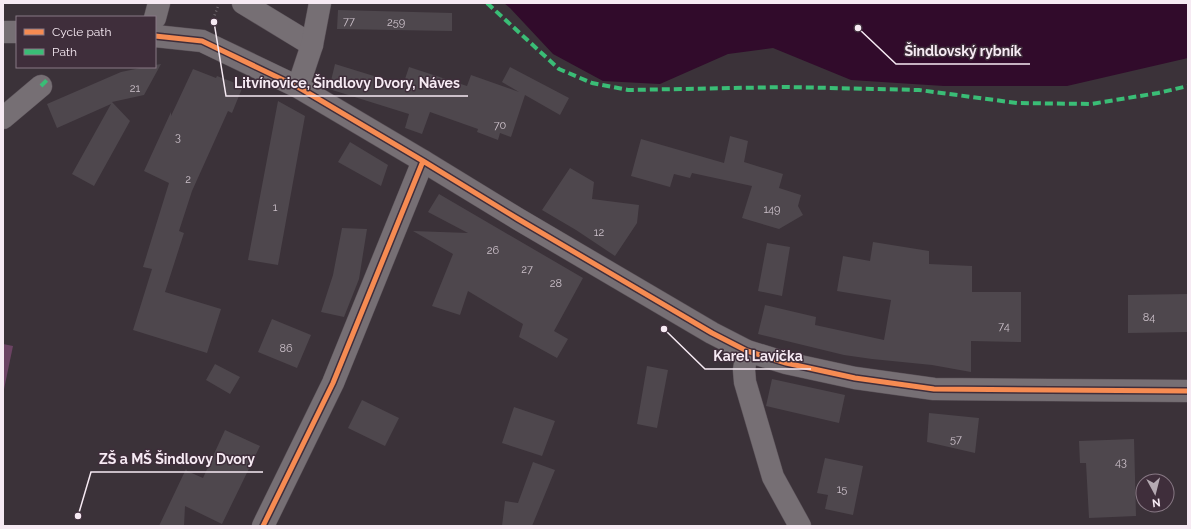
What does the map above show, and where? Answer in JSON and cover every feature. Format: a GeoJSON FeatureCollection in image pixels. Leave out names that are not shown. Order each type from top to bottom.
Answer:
{"type":"FeatureCollection","features":[{"type":"Feature","properties":{"kind":"street"},"geometry":{"type":"LineString","coordinates":[[156,16],[159,3]]}},
{"type":"Feature","properties":{"kind":"street"},"geometry":{"type":"LineString","coordinates":[[243,3],[312,45]]}},
{"type":"Feature","properties":{"kind":"street"},"geometry":{"type":"LineString","coordinates":[[298,87],[312,45],[320,3]]}},
{"type":"Feature","properties":{"kind":"street"},"geometry":{"type":"LineString","coordinates":[[3,32],[16,32]]}},
{"type":"Feature","properties":{"kind":"street"},"geometry":{"type":"LineString","coordinates":[[156,36],[202,41],[298,87],[524,223],[712,333],[747,351],[786,363],[855,378],[934,389],[1188,391]]}},
{"type":"Feature","properties":{"kind":"street"},"geometry":{"type":"LineString","coordinates":[[3,118],[41,86]]}},
{"type":"Feature","properties":{"kind":"street"},"geometry":{"type":"LineString","coordinates":[[263,526],[333,383],[423,161]]}},
{"type":"Feature","properties":{"kind":"street"},"geometry":{"type":"LineString","coordinates":[[747,351],[744,370],[745,382],[764,448],[773,477],[800,526]]}},
{"type":"Feature","properties":{"kind":"path"},"geometry":{"type":"LineString","coordinates":[[213,20],[217,8]]}},
{"type":"Feature","properties":{"kind":"shaded area"},"geometry":{"type":"Polygon","coordinates":[[[504,3],[1188,3],[1188,58],[1067,86],[944,86],[851,80],[773,48],[728,54],[660,84],[603,81],[553,54],[504,3]]]}},
{"type":"Feature","properties":{"kind":"shaded area"},"geometry":{"type":"Polygon","coordinates":[[[3,344],[13,346],[3,394],[3,344]]]}},
{"type":"Feature","properties":{"kind":"building"},"geometry":{"type":"Polygon","coordinates":[[[338,10],[452,13],[452,31],[337,29],[338,10]]]}},
{"type":"Feature","properties":{"kind":"building"},"geometry":{"type":"Polygon","coordinates":[[[161,64],[144,95],[112,102],[130,121],[94,186],[72,174],[111,104],[57,128],[47,104],[121,72],[140,68],[156,68],[156,65],[161,64]]]}},
{"type":"Feature","properties":{"kind":"building"},"geometry":{"type":"Polygon","coordinates":[[[335,64],[403,85],[409,67],[467,86],[471,75],[519,92],[502,82],[510,67],[569,98],[560,115],[525,95],[511,137],[500,133],[498,140],[477,132],[478,129],[430,112],[422,134],[405,128],[409,114],[329,89],[335,64]]]}},
{"type":"Feature","properties":{"kind":"building"},"geometry":{"type":"Polygon","coordinates":[[[193,69],[243,86],[232,113],[228,111],[192,191],[179,231],[184,233],[165,292],[221,309],[207,353],[133,330],[152,269],[143,267],[169,183],[144,171],[171,112],[171,116],[193,69]]]}},
{"type":"Feature","properties":{"kind":"building"},"geometry":{"type":"Polygon","coordinates":[[[278,101],[305,116],[278,265],[248,260],[278,101]]]}},
{"type":"Feature","properties":{"kind":"building"},"geometry":{"type":"Polygon","coordinates":[[[730,136],[748,141],[744,162],[783,174],[779,188],[801,195],[798,206],[803,215],[779,229],[742,218],[752,186],[692,173],[690,178],[674,174],[670,187],[631,176],[641,139],[724,163],[730,136]]]}},
{"type":"Feature","properties":{"kind":"building"},"geometry":{"type":"Polygon","coordinates":[[[350,142],[388,165],[381,186],[338,162],[350,142]]]}},
{"type":"Feature","properties":{"kind":"building"},"geometry":{"type":"Polygon","coordinates":[[[570,168],[594,182],[592,199],[639,205],[637,223],[615,256],[576,230],[542,210],[570,168]]]}},
{"type":"Feature","properties":{"kind":"building"},"geometry":{"type":"Polygon","coordinates":[[[439,194],[583,278],[554,331],[568,339],[557,358],[519,337],[523,324],[468,291],[460,315],[432,306],[453,254],[413,231],[468,233],[428,212],[439,194]]]}},
{"type":"Feature","properties":{"kind":"building"},"geometry":{"type":"Polygon","coordinates":[[[342,228],[367,229],[359,279],[344,317],[321,312],[333,275],[342,228]]]}},
{"type":"Feature","properties":{"kind":"building"},"geometry":{"type":"Polygon","coordinates":[[[873,242],[929,251],[929,264],[972,266],[972,292],[1021,292],[1021,342],[971,341],[971,372],[932,365],[844,355],[758,334],[765,305],[816,317],[815,325],[884,340],[891,300],[837,291],[843,256],[870,261],[873,242]]]}},
{"type":"Feature","properties":{"kind":"building"},"geometry":{"type":"Polygon","coordinates":[[[767,243],[790,247],[782,296],[758,291],[767,243]]]}},
{"type":"Feature","properties":{"kind":"building"},"geometry":{"type":"Polygon","coordinates":[[[1188,294],[1188,332],[1128,333],[1128,295],[1188,294]]]}},
{"type":"Feature","properties":{"kind":"building"},"geometry":{"type":"Polygon","coordinates":[[[272,319],[311,335],[297,368],[258,352],[272,319]]]}},
{"type":"Feature","properties":{"kind":"building"},"geometry":{"type":"Polygon","coordinates":[[[215,364],[240,377],[230,394],[206,380],[215,364]]]}},
{"type":"Feature","properties":{"kind":"building"},"geometry":{"type":"Polygon","coordinates":[[[647,366],[668,370],[657,428],[637,424],[647,366]]]}},
{"type":"Feature","properties":{"kind":"building"},"geometry":{"type":"Polygon","coordinates":[[[772,379],[845,395],[839,423],[766,406],[772,379]]]}},
{"type":"Feature","properties":{"kind":"building"},"geometry":{"type":"Polygon","coordinates":[[[362,400],[399,418],[385,446],[348,428],[362,400]]]}},
{"type":"Feature","properties":{"kind":"building"},"geometry":{"type":"Polygon","coordinates":[[[514,407],[555,421],[542,456],[502,443],[514,407]]]}},
{"type":"Feature","properties":{"kind":"building"},"geometry":{"type":"Polygon","coordinates":[[[929,413],[979,418],[975,453],[927,442],[929,413]]]}},
{"type":"Feature","properties":{"kind":"building"},"geometry":{"type":"Polygon","coordinates":[[[225,430],[260,446],[222,524],[185,506],[184,526],[159,526],[186,469],[187,471],[203,478],[225,430]]]}},
{"type":"Feature","properties":{"kind":"building"},"geometry":{"type":"Polygon","coordinates":[[[1134,439],[1136,516],[1089,518],[1086,463],[1080,463],[1079,441],[1134,439]]]}},
{"type":"Feature","properties":{"kind":"building"},"geometry":{"type":"Polygon","coordinates":[[[825,458],[863,466],[853,515],[825,509],[828,495],[817,493],[825,458]]]}},
{"type":"Feature","properties":{"kind":"building"},"geometry":{"type":"Polygon","coordinates":[[[533,462],[555,470],[532,526],[502,526],[505,501],[518,503],[533,462]]]}},
{"type":"Feature","properties":{"kind":"marked path"},"geometry":{"type":"LineString","coordinates":[[487,3],[559,69],[592,83],[628,90],[788,87],[919,90],[1017,103],[1091,104],[1158,93],[1188,86]]}},
{"type":"Feature","properties":{"kind":"marked path"},"geometry":{"type":"LineString","coordinates":[[41,86],[48,79]]}},
{"type":"Feature","properties":{"kind":"cycle path"},"geometry":{"type":"LineString","coordinates":[[156,36],[202,41],[298,87],[518,219],[712,333],[747,351],[786,363],[855,378],[934,389],[1188,391]]}},
{"type":"Feature","properties":{"kind":"cycle path"},"geometry":{"type":"LineString","coordinates":[[263,526],[333,383],[423,161]]}},
{"type":"Feature","properties":{"kind":"place","name":"Litvínovice, Šindlovy Dvory, Náves"},"geometry":{"type":"Point","coordinates":[214,22]}},
{"type":"Feature","properties":{"kind":"place","name":"Šindlovský rybník"},"geometry":{"type":"Point","coordinates":[858,28]}},
{"type":"Feature","properties":{"kind":"place","name":"Karel Lavička"},"geometry":{"type":"Point","coordinates":[664,329]}},
{"type":"Feature","properties":{"kind":"place","name":"ZŠ a MŠ Šindlovy Dvory"},"geometry":{"type":"Point","coordinates":[78,516]}}]}
